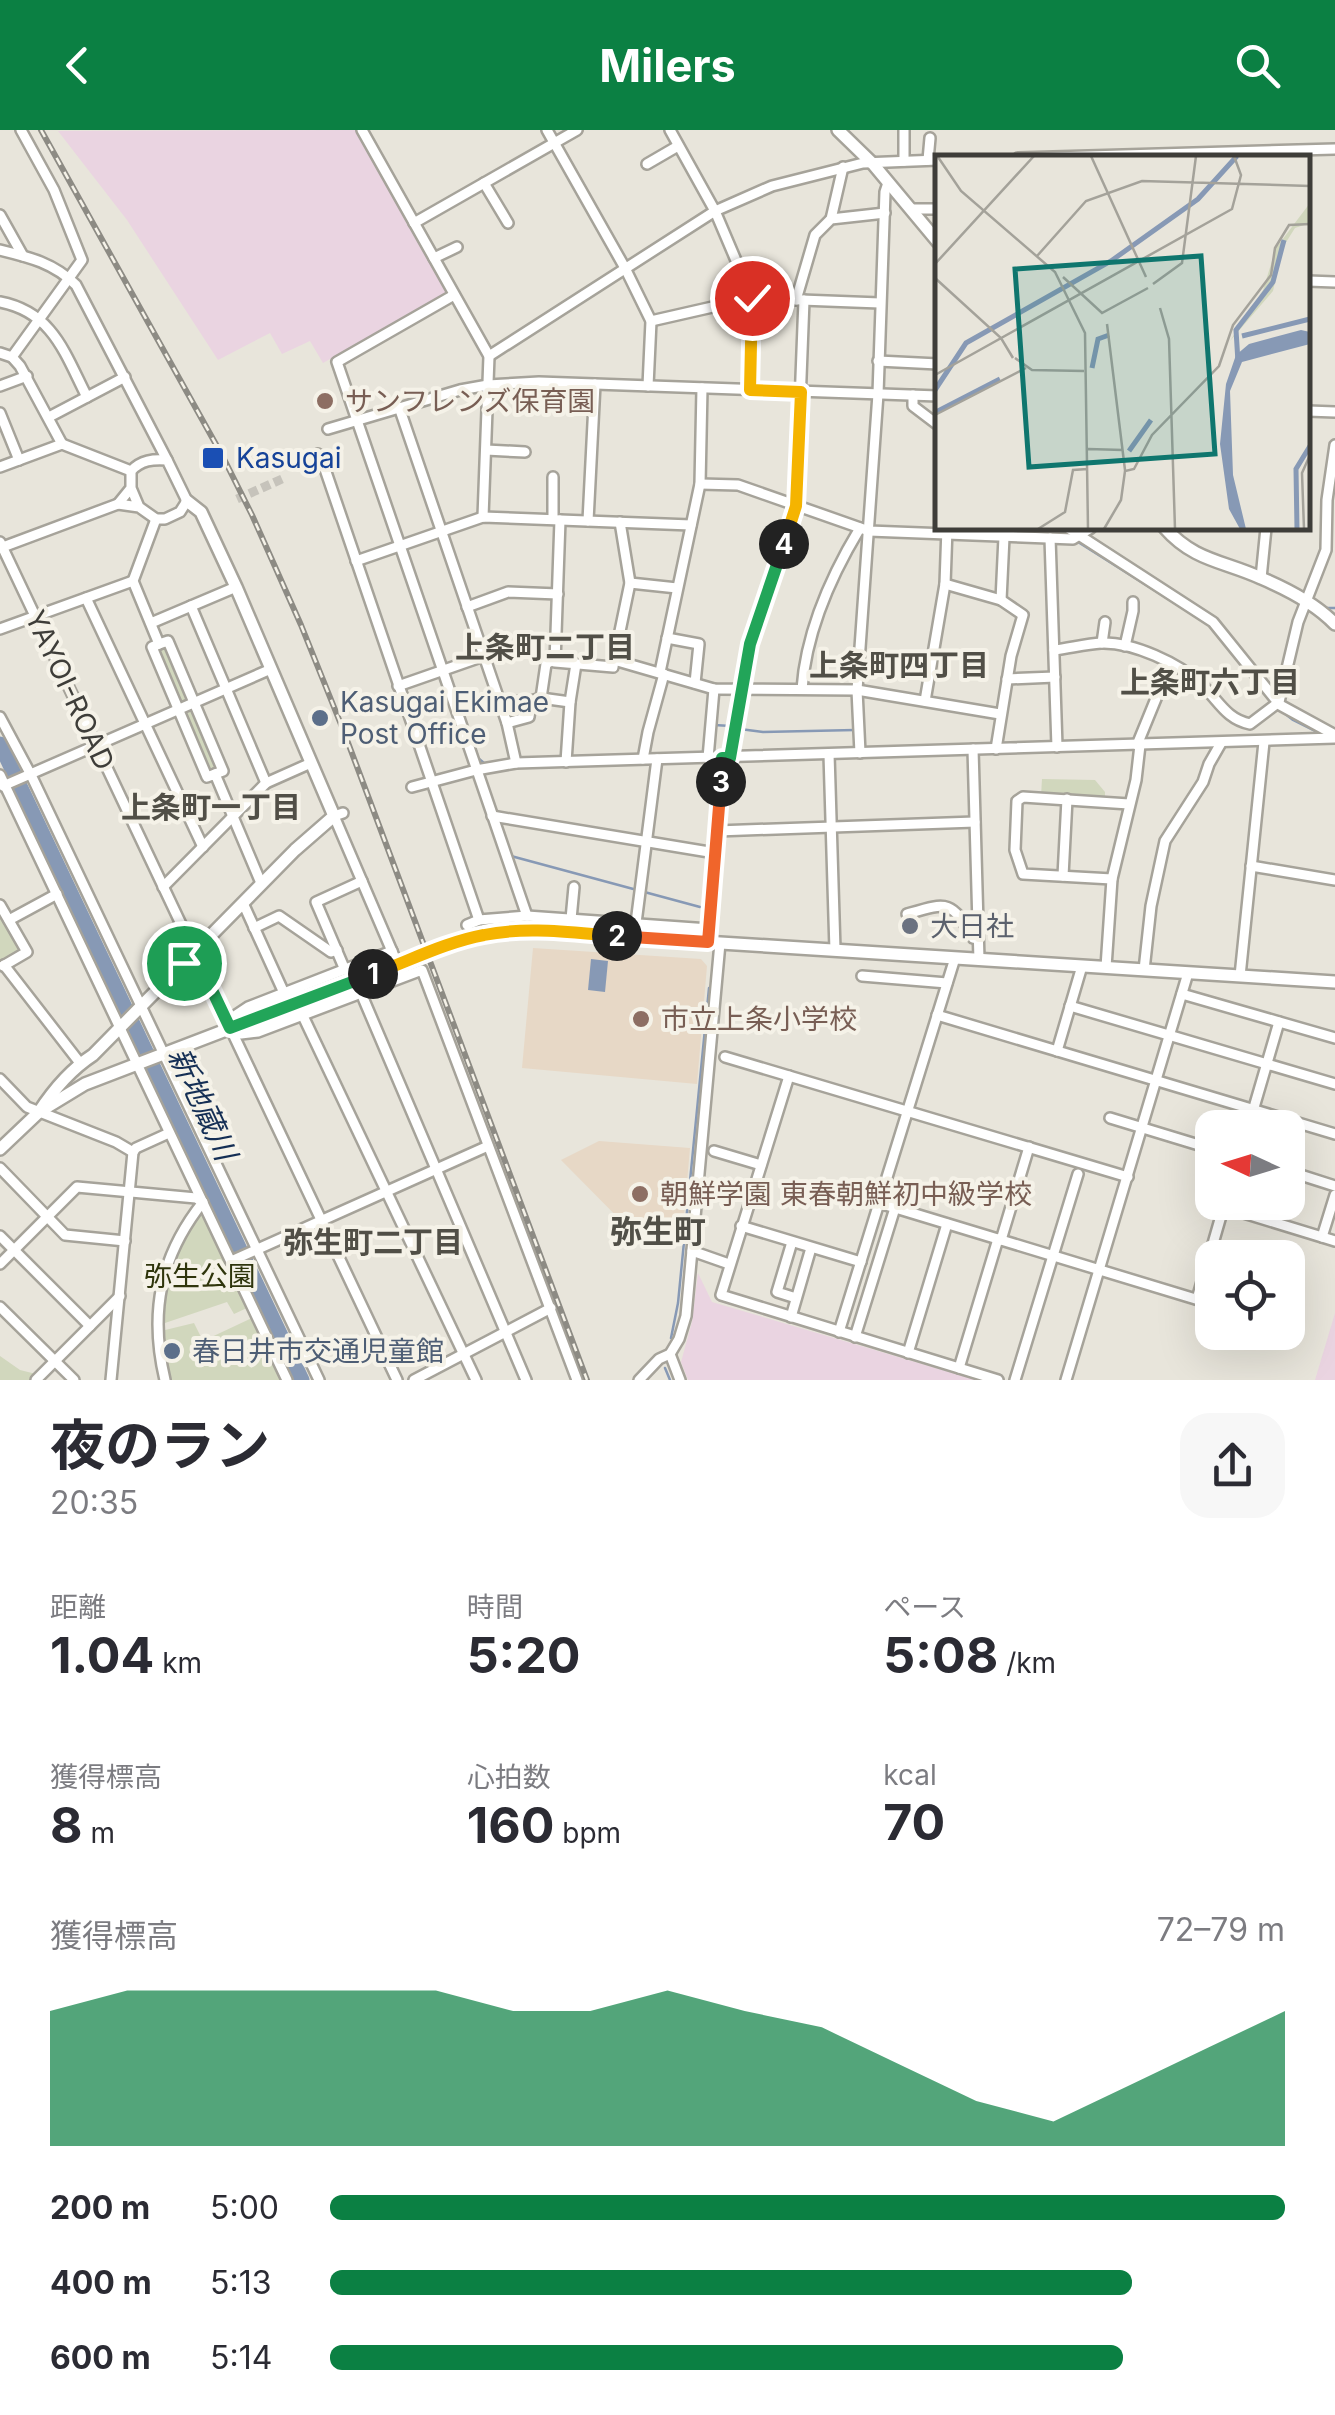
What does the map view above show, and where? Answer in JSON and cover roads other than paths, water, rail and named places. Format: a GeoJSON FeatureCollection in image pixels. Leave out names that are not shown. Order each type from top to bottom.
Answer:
{"type":"FeatureCollection","features":[{"type":"Feature","properties":{"kind":"main road"},"geometry":{"type":"LineString","coordinates":[[838,130],[873,164],[935,238]]}},
{"type":"Feature","properties":{"kind":"main road"},"geometry":{"type":"LineString","coordinates":[[39,1112],[54,1088],[93,1055],[316,829],[338,814],[311,763],[201,512],[187,501]]}},
{"type":"Feature","properties":{"kind":"main road"},"geometry":{"type":"LineString","coordinates":[[1168,530],[1186,548],[1261,578],[1324,613],[1335,624]]}},
{"type":"Feature","properties":{"kind":"main road"},"geometry":{"type":"LineString","coordinates":[[0,1149],[39,1112],[85,1084],[486,934],[541,931],[688,941],[712,938],[835,950],[1335,982]]}},
{"type":"Feature","properties":{"kind":"street"},"geometry":{"type":"LineString","coordinates":[[12,358],[82,260],[54,190],[21,130]]}},
{"type":"Feature","properties":{"kind":"street"},"geometry":{"type":"LineString","coordinates":[[362,130],[489,356],[483,517]]}},
{"type":"Feature","properties":{"kind":"street"},"geometry":{"type":"LineString","coordinates":[[547,130],[651,321],[648,386]]}},
{"type":"Feature","properties":{"kind":"street"},"geometry":{"type":"LineString","coordinates":[[414,222],[577,130]]}},
{"type":"Feature","properties":{"kind":"street"},"geometry":{"type":"LineString","coordinates":[[670,130],[715,211],[752,298],[750,390]]}},
{"type":"Feature","properties":{"kind":"street"},"geometry":{"type":"LineString","coordinates":[[904,130],[904,161]]}},
{"type":"Feature","properties":{"kind":"street"},"geometry":{"type":"LineString","coordinates":[[489,356],[715,211],[772,186],[843,167],[933,160],[930,138]]}},
{"type":"Feature","properties":{"kind":"street"},"geometry":{"type":"LineString","coordinates":[[647,164],[678,146]]}},
{"type":"Feature","properties":{"kind":"street"},"geometry":{"type":"LineString","coordinates":[[1177,155],[1335,148]]}},
{"type":"Feature","properties":{"kind":"street"},"geometry":{"type":"LineString","coordinates":[[832,220],[843,167]]}},
{"type":"Feature","properties":{"kind":"street"},"geometry":{"type":"LineString","coordinates":[[860,753],[857,690],[864,530],[878,394],[888,183]]}},
{"type":"Feature","properties":{"kind":"street"},"geometry":{"type":"LineString","coordinates":[[484,184],[508,223]]}},
{"type":"Feature","properties":{"kind":"street"},"geometry":{"type":"LineString","coordinates":[[912,209],[935,208]]}},
{"type":"Feature","properties":{"kind":"street"},"geometry":{"type":"LineString","coordinates":[[639,1380],[659,1358],[670,1354],[686,1316],[717,831],[726,758],[750,644],[796,506],[800,300],[815,235],[832,220],[884,213]]}},
{"type":"Feature","properties":{"kind":"street"},"geometry":{"type":"LineString","coordinates":[[0,215],[22,256]]}},
{"type":"Feature","properties":{"kind":"street"},"geometry":{"type":"LineString","coordinates":[[434,258],[458,246]]}},
{"type":"Feature","properties":{"kind":"street"},"geometry":{"type":"LineString","coordinates":[[0,250],[53,267],[69,278],[86,300],[187,501],[180,512],[156,519],[138,507],[118,504],[1,546]]}},
{"type":"Feature","properties":{"kind":"street"},"geometry":{"type":"LineString","coordinates":[[1310,281],[1335,282]]}},
{"type":"Feature","properties":{"kind":"street"},"geometry":{"type":"LineString","coordinates":[[454,295],[337,362],[527,916]]}},
{"type":"Feature","properties":{"kind":"street"},"geometry":{"type":"LineString","coordinates":[[651,321],[752,298],[880,303]]}},
{"type":"Feature","properties":{"kind":"street"},"geometry":{"type":"LineString","coordinates":[[0,302],[40,318],[57,338],[87,397]]}},
{"type":"Feature","properties":{"kind":"street"},"geometry":{"type":"LineString","coordinates":[[0,353],[12,358],[28,376],[62,444]]}},
{"type":"Feature","properties":{"kind":"street"},"geometry":{"type":"LineString","coordinates":[[878,361],[935,364]]}},
{"type":"Feature","properties":{"kind":"street"},"geometry":{"type":"LineString","coordinates":[[0,386],[28,376]]}},
{"type":"Feature","properties":{"kind":"street"},"geometry":{"type":"LineString","coordinates":[[49,417],[125,377]]}},
{"type":"Feature","properties":{"kind":"street"},"geometry":{"type":"LineString","coordinates":[[328,429],[460,390],[539,382],[935,396]]}},
{"type":"Feature","properties":{"kind":"street"},"geometry":{"type":"LineString","coordinates":[[588,521],[595,384]]}},
{"type":"Feature","properties":{"kind":"street"},"geometry":{"type":"LineString","coordinates":[[643,759],[700,484],[702,388]]}},
{"type":"Feature","properties":{"kind":"street"},"geometry":{"type":"LineString","coordinates":[[913,396],[913,406],[935,423]]}},
{"type":"Feature","properties":{"kind":"street"},"geometry":{"type":"LineString","coordinates":[[398,408],[507,723],[516,764]]}},
{"type":"Feature","properties":{"kind":"street"},"geometry":{"type":"LineString","coordinates":[[1310,411],[1335,412]]}},
{"type":"Feature","properties":{"kind":"street"},"geometry":{"type":"LineString","coordinates":[[0,413],[19,460]]}},
{"type":"Feature","properties":{"kind":"street"},"geometry":{"type":"LineString","coordinates":[[0,467],[62,444],[131,471]]}},
{"type":"Feature","properties":{"kind":"street"},"geometry":{"type":"LineString","coordinates":[[1248,742],[1250,724],[1278,702],[1298,622],[1326,550],[1335,445]]}},
{"type":"Feature","properties":{"kind":"street"},"geometry":{"type":"LineString","coordinates":[[486,450],[525,452]]}},
{"type":"Feature","properties":{"kind":"street"},"geometry":{"type":"LineString","coordinates":[[318,454],[478,920]]}},
{"type":"Feature","properties":{"kind":"street"},"geometry":{"type":"LineString","coordinates":[[138,507],[131,488],[131,471],[153,459],[167,460]]}},
{"type":"Feature","properties":{"kind":"street"},"geometry":{"type":"LineString","coordinates":[[553,477],[558,594],[555,660]]}},
{"type":"Feature","properties":{"kind":"street"},"geometry":{"type":"LineString","coordinates":[[700,484],[738,485],[864,530],[1073,539],[1088,530]]}},
{"type":"Feature","properties":{"kind":"street"},"geometry":{"type":"LineString","coordinates":[[118,504],[131,488]]}},
{"type":"Feature","properties":{"kind":"street"},"geometry":{"type":"LineString","coordinates":[[356,561],[483,517],[692,524]]}},
{"type":"Feature","properties":{"kind":"street"},"geometry":{"type":"LineString","coordinates":[[156,519],[133,581],[160,644]]}},
{"type":"Feature","properties":{"kind":"street"},"geometry":{"type":"LineString","coordinates":[[555,660],[613,667],[630,583],[620,522]]}},
{"type":"Feature","properties":{"kind":"street"},"geometry":{"type":"LineString","coordinates":[[802,689],[808,644],[843,556],[864,530]]}},
{"type":"Feature","properties":{"kind":"street"},"geometry":{"type":"LineString","coordinates":[[1001,600],[1004,536],[1010,530]]}},
{"type":"Feature","properties":{"kind":"street"},"geometry":{"type":"LineString","coordinates":[[1071,530],[1214,622],[1278,702],[1335,737]]}},
{"type":"Feature","properties":{"kind":"street"},"geometry":{"type":"LineString","coordinates":[[1261,578],[1266,530]]}},
{"type":"Feature","properties":{"kind":"street"},"geometry":{"type":"LineString","coordinates":[[925,701],[945,584],[947,531]]}},
{"type":"Feature","properties":{"kind":"street"},"geometry":{"type":"LineString","coordinates":[[1050,538],[1058,747]]}},
{"type":"Feature","properties":{"kind":"street","name":"YAYOI-ROAD"},"geometry":{"type":"LineString","coordinates":[[1,546],[397,1380]]}},
{"type":"Feature","properties":{"kind":"street"},"geometry":{"type":"LineString","coordinates":[[0,629],[133,581]]}},
{"type":"Feature","properties":{"kind":"street"},"geometry":{"type":"LineString","coordinates":[[630,583],[678,588]]}},
{"type":"Feature","properties":{"kind":"street"},"geometry":{"type":"LineString","coordinates":[[945,584],[1001,600],[1023,615],[1007,678],[996,749]]}},
{"type":"Feature","properties":{"kind":"street"},"geometry":{"type":"LineString","coordinates":[[151,623],[236,587]]}},
{"type":"Feature","properties":{"kind":"street"},"geometry":{"type":"LineString","coordinates":[[467,607],[508,592],[558,594]]}},
{"type":"Feature","properties":{"kind":"street"},"geometry":{"type":"LineString","coordinates":[[86,598],[204,848]]}},
{"type":"Feature","properties":{"kind":"street"},"geometry":{"type":"LineString","coordinates":[[1125,646],[1133,602]]}},
{"type":"Feature","properties":{"kind":"street"},"geometry":{"type":"LineString","coordinates":[[192,606],[266,784]]}},
{"type":"Feature","properties":{"kind":"street"},"geometry":{"type":"LineString","coordinates":[[1102,643],[1104,622]]}},
{"type":"Feature","properties":{"kind":"street"},"geometry":{"type":"LineString","coordinates":[[667,638],[699,644],[695,683]]}},
{"type":"Feature","properties":{"kind":"street"},"geometry":{"type":"LineString","coordinates":[[168,641],[223,771],[207,777],[152,648],[160,644],[168,641]]}},
{"type":"Feature","properties":{"kind":"street"},"geometry":{"type":"LineString","coordinates":[[1054,650],[1102,643],[1146,652],[1202,685],[1226,713],[1250,724]]}},
{"type":"Feature","properties":{"kind":"street"},"geometry":{"type":"LineString","coordinates":[[398,686],[484,656]]}},
{"type":"Feature","properties":{"kind":"street"},"geometry":{"type":"LineString","coordinates":[[507,723],[529,717],[546,664],[555,660]]}},
{"type":"Feature","properties":{"kind":"street"},"geometry":{"type":"LineString","coordinates":[[614,660],[714,689],[857,690],[1000,714]]}},
{"type":"Feature","properties":{"kind":"street"},"geometry":{"type":"LineString","coordinates":[[566,762],[576,664]]}},
{"type":"Feature","properties":{"kind":"street"},"geometry":{"type":"LineString","coordinates":[[1106,967],[1112,879],[1139,745],[1164,679],[1174,666]]}},
{"type":"Feature","properties":{"kind":"street"},"geometry":{"type":"LineString","coordinates":[[271,669],[3,783],[287,1380]]}},
{"type":"Feature","properties":{"kind":"street"},"geometry":{"type":"LineString","coordinates":[[1007,678],[1055,677]]}},
{"type":"Feature","properties":{"kind":"street"},"geometry":{"type":"LineString","coordinates":[[708,758],[714,689]]}},
{"type":"Feature","properties":{"kind":"street"},"geometry":{"type":"LineString","coordinates":[[500,702],[570,702]]}},
{"type":"Feature","properties":{"kind":"street"},"geometry":{"type":"LineString","coordinates":[[0,716],[254,1250],[320,1380]]}},
{"type":"Feature","properties":{"kind":"street"},"geometry":{"type":"LineString","coordinates":[[412,787],[516,764],[1335,737]]}},
{"type":"Feature","properties":{"kind":"street"},"geometry":{"type":"LineString","coordinates":[[1240,976],[1264,742]]}},
{"type":"Feature","properties":{"kind":"street"},"geometry":{"type":"LineString","coordinates":[[1144,970],[1151,906],[1165,841],[1203,782],[1221,743]]}},
{"type":"Feature","properties":{"kind":"street"},"geometry":{"type":"LineString","coordinates":[[973,749],[979,960]]}},
{"type":"Feature","properties":{"kind":"street"},"geometry":{"type":"LineString","coordinates":[[829,754],[835,950]]}},
{"type":"Feature","properties":{"kind":"street"},"geometry":{"type":"LineString","coordinates":[[636,924],[658,759]]}},
{"type":"Feature","properties":{"kind":"street"},"geometry":{"type":"LineString","coordinates":[[163,887],[266,784],[311,763]]}},
{"type":"Feature","properties":{"kind":"street"},"geometry":{"type":"LineString","coordinates":[[215,774],[262,882]]}},
{"type":"Feature","properties":{"kind":"street"},"geometry":{"type":"LineString","coordinates":[[1112,879],[1023,874],[1015,850],[1017,801],[1023,796],[1130,804]]}},
{"type":"Feature","properties":{"kind":"street"},"geometry":{"type":"LineString","coordinates":[[1063,876],[1067,799]]}},
{"type":"Feature","properties":{"kind":"street"},"geometry":{"type":"LineString","coordinates":[[338,814],[403,977]]}},
{"type":"Feature","properties":{"kind":"street"},"geometry":{"type":"LineString","coordinates":[[492,816],[715,853]]}},
{"type":"Feature","properties":{"kind":"street"},"geometry":{"type":"LineString","coordinates":[[717,831],[975,822]]}},
{"type":"Feature","properties":{"kind":"street"},"geometry":{"type":"LineString","coordinates":[[1251,866],[1335,880]]}},
{"type":"Feature","properties":{"kind":"street"},"geometry":{"type":"LineString","coordinates":[[346,970],[316,902],[362,881]]}},
{"type":"Feature","properties":{"kind":"street"},"geometry":{"type":"LineString","coordinates":[[571,919],[574,887]]}},
{"type":"Feature","properties":{"kind":"street"},"geometry":{"type":"LineString","coordinates":[[9,920],[57,894]]}},
{"type":"Feature","properties":{"kind":"street"},"geometry":{"type":"LineString","coordinates":[[242,903],[284,993]]}},
{"type":"Feature","properties":{"kind":"street"},"geometry":{"type":"LineString","coordinates":[[908,914],[941,904],[950,906],[978,939]]}},
{"type":"Feature","properties":{"kind":"street"},"geometry":{"type":"LineString","coordinates":[[0,905],[27,952],[2,966],[80,1064]]}},
{"type":"Feature","properties":{"kind":"street"},"geometry":{"type":"LineString","coordinates":[[254,928],[280,916],[331,952],[337,950]]}},
{"type":"Feature","properties":{"kind":"street"},"geometry":{"type":"LineString","coordinates":[[468,925],[478,920],[527,916],[636,924],[712,938]]}},
{"type":"Feature","properties":{"kind":"street"},"geometry":{"type":"LineString","coordinates":[[392,952],[248,1008],[233,1017],[230,1028],[241,1034],[258,1032],[422,970],[577,1380]]}},
{"type":"Feature","properties":{"kind":"street"},"geometry":{"type":"LineString","coordinates":[[839,1332],[955,958]]}},
{"type":"Feature","properties":{"kind":"street"},"geometry":{"type":"LineString","coordinates":[[1057,1050],[1082,966]]}},
{"type":"Feature","properties":{"kind":"street"},"geometry":{"type":"LineString","coordinates":[[1066,1380],[1188,973]]}},
{"type":"Feature","properties":{"kind":"street"},"geometry":{"type":"LineString","coordinates":[[862,976],[948,983]]}},
{"type":"Feature","properties":{"kind":"street"},"geometry":{"type":"LineString","coordinates":[[361,993],[526,1380]]}},
{"type":"Feature","properties":{"kind":"street"},"geometry":{"type":"LineString","coordinates":[[1182,994],[1335,1038]]}},
{"type":"Feature","properties":{"kind":"street"},"geometry":{"type":"LineString","coordinates":[[1070,1006],[1335,1084]]}},
{"type":"Feature","properties":{"kind":"street"},"geometry":{"type":"LineString","coordinates":[[938,1015],[1335,1134]]}},
{"type":"Feature","properties":{"kind":"street"},"geometry":{"type":"LineString","coordinates":[[303,1016],[476,1380]]}},
{"type":"Feature","properties":{"kind":"street"},"geometry":{"type":"LineString","coordinates":[[1253,1109],[1279,1022]]}},
{"type":"Feature","properties":{"kind":"street"},"geometry":{"type":"LineString","coordinates":[[725,1057],[1128,1177]]}},
{"type":"Feature","properties":{"kind":"street"},"geometry":{"type":"LineString","coordinates":[[790,1076],[721,1295],[998,1380]]}},
{"type":"Feature","properties":{"kind":"street"},"geometry":{"type":"LineString","coordinates":[[0,1078],[27,1107],[133,1152]]}},
{"type":"Feature","properties":{"kind":"street"},"geometry":{"type":"LineString","coordinates":[[0,1096],[19,1101]]}},
{"type":"Feature","properties":{"kind":"street"},"geometry":{"type":"LineString","coordinates":[[1110,1118],[1195,1144]]}},
{"type":"Feature","properties":{"kind":"street"},"geometry":{"type":"LineString","coordinates":[[133,1152],[169,1133]]}},
{"type":"Feature","properties":{"kind":"street"},"geometry":{"type":"LineString","coordinates":[[233,1260],[488,1146]]}},
{"type":"Feature","properties":{"kind":"street"},"geometry":{"type":"LineString","coordinates":[[960,1368],[1029,1147]]}},
{"type":"Feature","properties":{"kind":"street"},"geometry":{"type":"LineString","coordinates":[[714,1151],[761,1165]]}},
{"type":"Feature","properties":{"kind":"street"},"geometry":{"type":"LineString","coordinates":[[112,1380],[133,1152]]}},
{"type":"Feature","properties":{"kind":"street"},"geometry":{"type":"LineString","coordinates":[[0,1168],[65,1235],[125,1241]]}},
{"type":"Feature","properties":{"kind":"street"},"geometry":{"type":"LineString","coordinates":[[1015,1380],[1078,1174]]}},
{"type":"Feature","properties":{"kind":"street"},"geometry":{"type":"LineString","coordinates":[[1305,1177],[1335,1186]]}},
{"type":"Feature","properties":{"kind":"street"},"geometry":{"type":"LineString","coordinates":[[0,1264],[77,1187],[196,1198],[203,1202]]}},
{"type":"Feature","properties":{"kind":"street"},"geometry":{"type":"LineString","coordinates":[[1322,1237],[1335,1194]]}},
{"type":"Feature","properties":{"kind":"street"},"geometry":{"type":"LineString","coordinates":[[165,1380],[158,1326],[163,1278],[178,1238],[203,1202]]}},
{"type":"Feature","properties":{"kind":"street"},"geometry":{"type":"LineString","coordinates":[[879,1204],[1195,1299]]}},
{"type":"Feature","properties":{"kind":"street"},"geometry":{"type":"LineString","coordinates":[[855,1337],[895,1208]]}},
{"type":"Feature","properties":{"kind":"street"},"geometry":{"type":"LineString","coordinates":[[1270,1220],[1335,1241]]}},
{"type":"Feature","properties":{"kind":"street"},"geometry":{"type":"LineString","coordinates":[[908,1353],[946,1224]]}},
{"type":"Feature","properties":{"kind":"street"},"geometry":{"type":"LineString","coordinates":[[742,1226],[861,1262]]}},
{"type":"Feature","properties":{"kind":"street"},"geometry":{"type":"LineString","coordinates":[[0,1236],[90,1326]]}},
{"type":"Feature","properties":{"kind":"street"},"geometry":{"type":"LineString","coordinates":[[792,1242],[777,1292],[796,1298]]}},
{"type":"Feature","properties":{"kind":"street"},"geometry":{"type":"LineString","coordinates":[[791,1316],[810,1248]]}},
{"type":"Feature","properties":{"kind":"street"},"geometry":{"type":"LineString","coordinates":[[692,1250],[729,1264]]}},
{"type":"Feature","properties":{"kind":"street"},"geometry":{"type":"LineString","coordinates":[[36,1380],[120,1296]]}},
{"type":"Feature","properties":{"kind":"street"},"geometry":{"type":"LineString","coordinates":[[0,1307],[74,1380]]}},
{"type":"Feature","properties":{"kind":"street"},"geometry":{"type":"LineString","coordinates":[[414,1380],[551,1308]]}},
{"type":"Feature","properties":{"kind":"street"},"geometry":{"type":"LineString","coordinates":[[670,1354],[680,1380]]}},
{"type":"Feature","properties":{"kind":"water"},"geometry":{"type":"Polygon","coordinates":[[[591,959],[608,961],[605,992],[588,990],[591,959]]]}},
{"type":"Feature","properties":{"kind":"waterway"},"geometry":{"type":"LineString","coordinates":[[873,173],[882,184]]}},
{"type":"Feature","properties":{"kind":"waterway"},"geometry":{"type":"LineString","coordinates":[[888,234],[889,207]]}},
{"type":"Feature","properties":{"kind":"waterway"},"geometry":{"type":"LineString","coordinates":[[926,421],[935,428]]}},
{"type":"Feature","properties":{"kind":"waterway"},"geometry":{"type":"LineString","coordinates":[[1062,530],[1070,536]]}},
{"type":"Feature","properties":{"kind":"waterway"},"geometry":{"type":"LineString","coordinates":[[1078,542],[1211,626]]}},
{"type":"Feature","properties":{"kind":"waterway"},"geometry":{"type":"LineString","coordinates":[[1325,608],[1335,608]]}},
{"type":"Feature","properties":{"kind":"waterway"},"geometry":{"type":"LineString","coordinates":[[1278,708],[1323,735]]}},
{"type":"Feature","properties":{"kind":"waterway"},"geometry":{"type":"LineString","coordinates":[[714,725],[731,726]]}},
{"type":"Feature","properties":{"kind":"waterway"},"geometry":{"type":"LineString","coordinates":[[740,729],[855,730]]}},
{"type":"Feature","properties":{"kind":"waterway","name":"新地蔵川"},"geometry":{"type":"LineString","coordinates":[[0,744],[302,1380]]}},
{"type":"Feature","properties":{"kind":"waterway"},"geometry":{"type":"LineString","coordinates":[[475,747],[484,763]]}},
{"type":"Feature","properties":{"kind":"waterway"},"geometry":{"type":"LineString","coordinates":[[511,856],[700,907]]}},
{"type":"Feature","properties":{"kind":"waterway"},"geometry":{"type":"LineString","coordinates":[[671,1338],[678,1303],[709,988]]}},
{"type":"Feature","properties":{"kind":"waterway"},"geometry":{"type":"LineString","coordinates":[[665,1368],[670,1380]]}},
{"type":"Feature","properties":{"kind":"tunnel"},"geometry":{"type":"LineString","coordinates":[[237,499],[282,479]]}},
{"type":"Feature","properties":{"kind":"railway"},"geometry":{"type":"LineString","coordinates":[[41,130],[223,457],[301,625],[587,1380]]}},
{"type":"Feature","properties":{"kind":"place","name":"サンフレンズ保育園"},"geometry":{"type":"Point","coordinates":[325,401]}},
{"type":"Feature","properties":{"kind":"place","name":"Kasugai"},"geometry":{"type":"Point","coordinates":[213,458]}},
{"type":"Feature","properties":{"kind":"place","name":"Kasugai Ekimae Post Office"},"geometry":{"type":"Point","coordinates":[320,718]}},
{"type":"Feature","properties":{"kind":"place","name":"大日社"},"geometry":{"type":"Point","coordinates":[910,926]}},
{"type":"Feature","properties":{"kind":"place","name":"市立上条小学校"},"geometry":{"type":"Point","coordinates":[641,1019]}},
{"type":"Feature","properties":{"kind":"place","name":"朝鮮学園 東春朝鮮初中級学校"},"geometry":{"type":"Point","coordinates":[640,1194]}},
{"type":"Feature","properties":{"kind":"place","name":"春日井市交通児童館"},"geometry":{"type":"Point","coordinates":[172,1351]}},
{"type":"Feature","properties":{"kind":"district","name":"上条町二丁目"},"geometry":{"type":"Point","coordinates":[545,648]}},
{"type":"Feature","properties":{"kind":"district","name":"上条町四丁目"},"geometry":{"type":"Point","coordinates":[899,666]}},
{"type":"Feature","properties":{"kind":"district","name":"上条町六丁目"},"geometry":{"type":"Point","coordinates":[1210,683]}},
{"type":"Feature","properties":{"kind":"district","name":"上条町一丁目"},"geometry":{"type":"Point","coordinates":[211,808]}},
{"type":"Feature","properties":{"kind":"district","name":"弥生町"},"geometry":{"type":"Point","coordinates":[658,1232]}},
{"type":"Feature","properties":{"kind":"district","name":"弥生町二丁目"},"geometry":{"type":"Point","coordinates":[373,1243]}},
{"type":"Feature","properties":{"kind":"park label","name":"弥生公園"},"geometry":{"type":"Point","coordinates":[200,1276]}}]}
